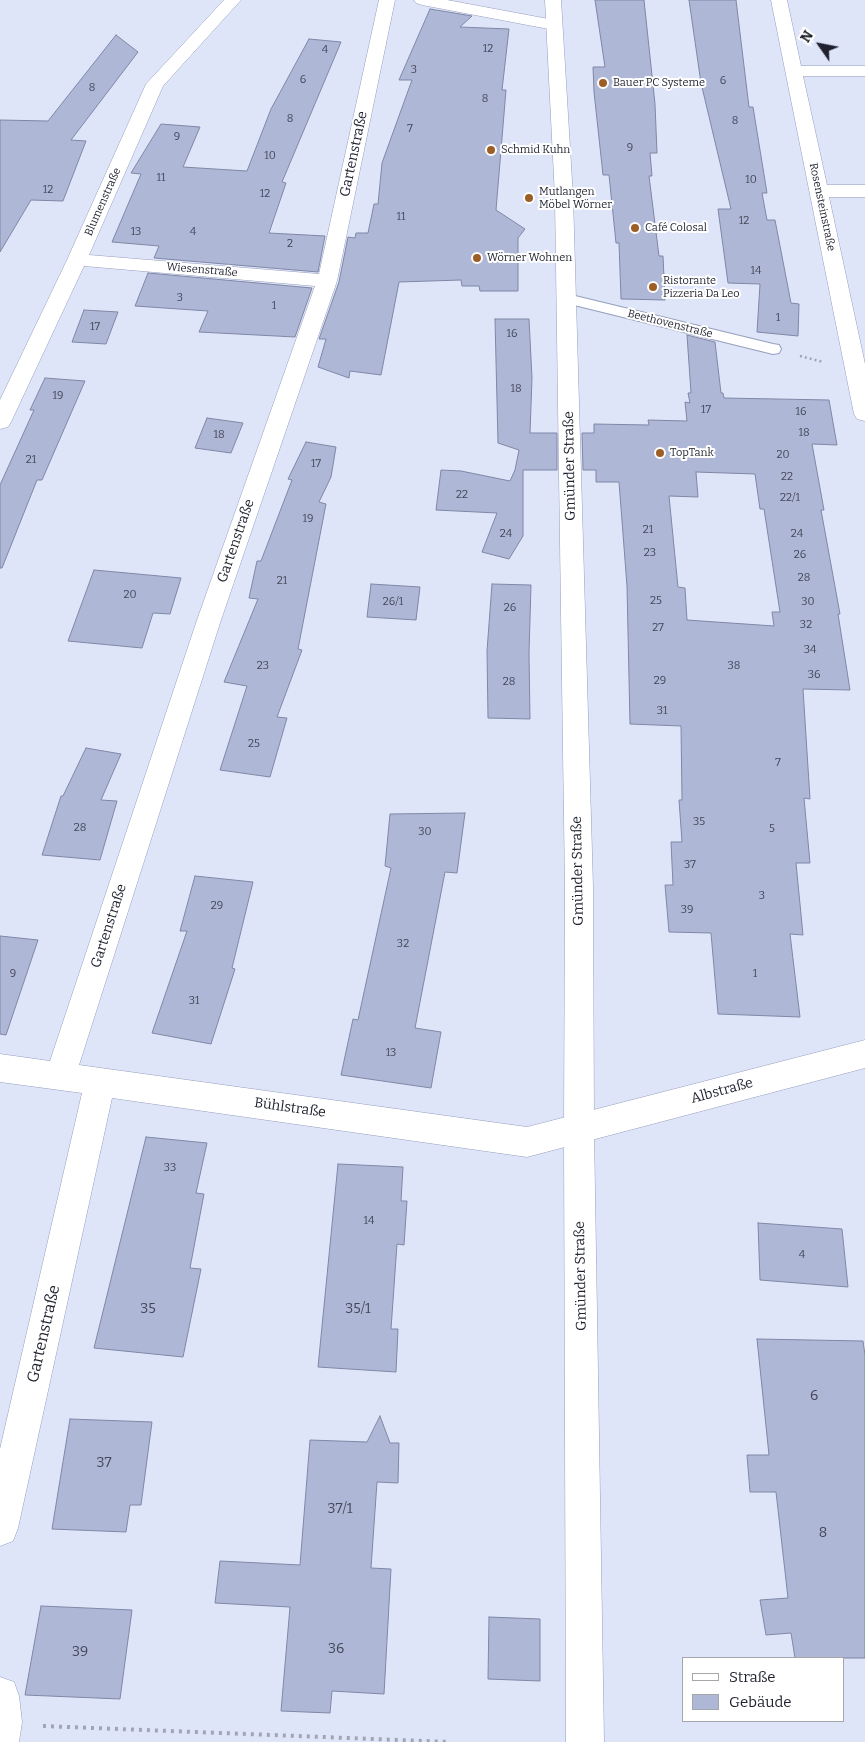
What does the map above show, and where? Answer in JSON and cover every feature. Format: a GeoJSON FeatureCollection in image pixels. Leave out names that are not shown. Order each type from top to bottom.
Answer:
{"type":"FeatureCollection","features":[{"type":"Feature","properties":{"kind":"street","name":"Blumenstraße"},"geometry":{"type":"LineString","coordinates":[[0,422],[77,260],[155,84],[233,0]]}},
{"type":"Feature","properties":{"kind":"street","name":"Gartenstraße"},"geometry":{"type":"LineString","coordinates":[[60,1076],[208,623],[327,281],[387,0]]}},
{"type":"Feature","properties":{"kind":"street"},"geometry":{"type":"LineString","coordinates":[[422,0],[554,25]]}},
{"type":"Feature","properties":{"kind":"street","name":"Gmünder Straße"},"geometry":{"type":"LineString","coordinates":[[554,0],[564,196],[567,300],[579,887],[579,1130],[585,1742]]}},
{"type":"Feature","properties":{"kind":"street","name":"Rosensteinstraße"},"geometry":{"type":"LineString","coordinates":[[779,0],[818,191],[857,341],[856,369],[865,414]]}},
{"type":"Feature","properties":{"kind":"street"},"geometry":{"type":"LineString","coordinates":[[793,71],[865,71]]}},
{"type":"Feature","properties":{"kind":"street"},"geometry":{"type":"LineString","coordinates":[[818,191],[865,191]]}},
{"type":"Feature","properties":{"kind":"street","name":"Wiesenstraße"},"geometry":{"type":"LineString","coordinates":[[77,260],[327,281]]}},
{"type":"Feature","properties":{"kind":"street","name":"Albstraße"},"geometry":{"type":"LineString","coordinates":[[579,1130],[865,1054]]}},
{"type":"Feature","properties":{"kind":"street","name":"Bühlstraße"},"geometry":{"type":"LineString","coordinates":[[0,1068],[527,1142],[579,1130]]}},
{"type":"Feature","properties":{"kind":"street","name":"Gartenstraße"},"geometry":{"type":"LineString","coordinates":[[0,1528],[100,1081]]}},
{"type":"Feature","properties":{"kind":"street"},"geometry":{"type":"LineString","coordinates":[[0,1696],[3,1722],[0,1742]]}},
{"type":"Feature","properties":{"kind":"lane","name":"Beethovenstraße"},"geometry":{"type":"LineString","coordinates":[[567,300],[772,349]]}},
{"type":"Feature","properties":{"kind":"path"},"geometry":{"type":"LineString","coordinates":[[772,349],[856,369]]}},
{"type":"Feature","properties":{"kind":"path"},"geometry":{"type":"LineString","coordinates":[[50,1726],[450,1742]]}},
{"type":"Feature","properties":{"kind":"building"},"geometry":{"type":"Polygon","coordinates":[[[595,0],[644,0],[655,104],[657,153],[650,153],[652,176],[649,176],[659,256],[663,256],[665,300],[621,299],[619,243],[616,243],[609,175],[603,175],[594,92],[593,67],[605,67],[595,0]]]}},
{"type":"Feature","properties":{"kind":"building"},"geometry":{"type":"Polygon","coordinates":[[[689,0],[736,0],[749,107],[753,107],[767,193],[762,193],[767,220],[775,220],[791,303],[799,304],[798,336],[757,332],[760,284],[728,283],[718,209],[731,209],[701,83],[689,0]]]}},
{"type":"Feature","properties":{"kind":"building"},"geometry":{"type":"Polygon","coordinates":[[[430,9],[472,16],[460,27],[509,29],[502,90],[506,90],[496,210],[525,229],[518,238],[518,291],[480,291],[479,286],[462,286],[461,280],[399,282],[381,375],[350,371],[349,378],[318,367],[326,339],[319,339],[339,282],[348,237],[355,238],[356,233],[368,233],[374,204],[378,204],[382,163],[412,80],[399,80],[430,9]]]}},
{"type":"Feature","properties":{"kind":"building"},"geometry":{"type":"Polygon","coordinates":[[[116,35],[138,52],[71,140],[86,141],[63,201],[31,200],[0,252],[0,120],[48,121],[116,35]]]}},
{"type":"Feature","properties":{"kind":"building"},"geometry":{"type":"Polygon","coordinates":[[[309,39],[341,42],[282,182],[286,183],[269,233],[325,236],[318,272],[154,258],[159,246],[112,242],[141,174],[131,173],[161,124],[200,127],[183,167],[247,171],[271,109],[309,39]]]}},
{"type":"Feature","properties":{"kind":"building"},"geometry":{"type":"Polygon","coordinates":[[[148,273],[312,288],[295,337],[199,332],[208,311],[135,306],[148,273]]]}},
{"type":"Feature","properties":{"kind":"building"},"geometry":{"type":"Polygon","coordinates":[[[84,310],[118,312],[106,344],[72,342],[84,310]]]}},
{"type":"Feature","properties":{"kind":"building"},"geometry":{"type":"Polygon","coordinates":[[[495,319],[529,319],[532,378],[530,433],[557,433],[557,470],[523,470],[523,536],[509,559],[482,552],[497,513],[436,510],[441,470],[461,471],[510,481],[515,470],[519,450],[498,443],[495,319]]]}},
{"type":"Feature","properties":{"kind":"building"},"geometry":{"type":"Polygon","coordinates":[[[687,335],[715,342],[721,393],[723,393],[724,398],[829,400],[837,445],[812,444],[824,510],[821,510],[840,614],[838,614],[850,690],[803,689],[810,799],[804,798],[810,863],[796,863],[803,935],[790,934],[800,1017],[718,1014],[711,933],[669,932],[665,885],[673,885],[671,842],[682,842],[679,800],[682,800],[681,726],[630,724],[627,586],[619,482],[596,482],[596,470],[583,470],[582,433],[594,433],[594,424],[649,425],[648,420],[687,421],[685,402],[690,403],[688,393],[691,393],[687,335]],[[696,472],[698,497],[669,496],[678,587],[685,588],[687,620],[774,626],[772,612],[780,612],[764,509],[760,509],[755,474],[696,472]]]}},
{"type":"Feature","properties":{"kind":"building"},"geometry":{"type":"Polygon","coordinates":[[[45,378],[85,381],[42,480],[37,480],[2,568],[0,568],[0,485],[34,410],[30,410],[45,378]]]}},
{"type":"Feature","properties":{"kind":"building"},"geometry":{"type":"Polygon","coordinates":[[[207,418],[243,423],[231,453],[195,448],[207,418]]]}},
{"type":"Feature","properties":{"kind":"building"},"geometry":{"type":"Polygon","coordinates":[[[306,442],[336,447],[331,477],[319,502],[326,504],[298,649],[302,650],[277,717],[287,718],[270,777],[220,770],[247,686],[224,682],[258,599],[249,598],[257,561],[261,561],[292,480],[288,479],[306,442]]]}},
{"type":"Feature","properties":{"kind":"building"},"geometry":{"type":"Polygon","coordinates":[[[94,570],[181,578],[170,614],[153,613],[142,648],[68,641],[94,570]]]}},
{"type":"Feature","properties":{"kind":"building"},"geometry":{"type":"Polygon","coordinates":[[[371,584],[420,587],[416,620],[367,617],[371,584]]]}},
{"type":"Feature","properties":{"kind":"building"},"geometry":{"type":"Polygon","coordinates":[[[492,584],[531,585],[530,719],[488,718],[487,651],[492,584]]]}},
{"type":"Feature","properties":{"kind":"building"},"geometry":{"type":"Polygon","coordinates":[[[86,748],[121,754],[101,800],[117,801],[100,860],[42,855],[61,796],[63,796],[86,748]]]}},
{"type":"Feature","properties":{"kind":"building"},"geometry":{"type":"Polygon","coordinates":[[[465,813],[457,873],[445,872],[415,1028],[441,1032],[431,1088],[341,1075],[353,1019],[358,1020],[391,868],[385,866],[390,814],[465,813]]]}},
{"type":"Feature","properties":{"kind":"building"},"geometry":{"type":"Polygon","coordinates":[[[195,876],[253,882],[232,968],[235,969],[211,1044],[152,1033],[187,931],[180,931],[195,876]]]}},
{"type":"Feature","properties":{"kind":"building"},"geometry":{"type":"Polygon","coordinates":[[[0,936],[38,940],[6,1035],[0,1034],[0,936]]]}},
{"type":"Feature","properties":{"kind":"building"},"geometry":{"type":"Polygon","coordinates":[[[146,1137],[207,1143],[196,1193],[204,1194],[190,1268],[201,1269],[183,1357],[94,1348],[146,1137]]]}},
{"type":"Feature","properties":{"kind":"building"},"geometry":{"type":"Polygon","coordinates":[[[338,1164],[403,1167],[401,1201],[407,1201],[404,1245],[397,1244],[391,1329],[398,1329],[396,1372],[318,1367],[338,1164]]]}},
{"type":"Feature","properties":{"kind":"building"},"geometry":{"type":"Polygon","coordinates":[[[758,1223],[842,1229],[848,1287],[760,1280],[758,1223]]]}},
{"type":"Feature","properties":{"kind":"building"},"geometry":{"type":"Polygon","coordinates":[[[757,1339],[863,1341],[865,1355],[865,1658],[795,1657],[791,1633],[766,1635],[760,1600],[788,1598],[776,1492],[750,1492],[747,1455],[769,1455],[757,1339]]]}},
{"type":"Feature","properties":{"kind":"building"},"geometry":{"type":"Polygon","coordinates":[[[380,1416],[390,1443],[399,1443],[398,1483],[377,1482],[371,1568],[391,1569],[384,1694],[332,1691],[330,1713],[281,1711],[290,1607],[215,1603],[220,1561],[300,1565],[310,1440],[367,1442],[380,1416]]]}},
{"type":"Feature","properties":{"kind":"building"},"geometry":{"type":"Polygon","coordinates":[[[70,1419],[152,1422],[141,1505],[130,1505],[126,1532],[52,1529],[70,1419]]]}},
{"type":"Feature","properties":{"kind":"building"},"geometry":{"type":"Polygon","coordinates":[[[41,1606],[132,1610],[120,1699],[25,1695],[41,1606]]]}},
{"type":"Feature","properties":{"kind":"building"},"geometry":{"type":"Polygon","coordinates":[[[489,1617],[540,1619],[540,1681],[488,1679],[489,1617]]]}},
{"type":"Feature","properties":{"kind":"place","name":"Bauer PC Systeme"},"geometry":{"type":"Point","coordinates":[603,83]}},
{"type":"Feature","properties":{"kind":"place","name":"Schmid Kuhn"},"geometry":{"type":"Point","coordinates":[491,150]}},
{"type":"Feature","properties":{"kind":"place","name":"Mutlangen Möbel Wörner"},"geometry":{"type":"Point","coordinates":[529,198]}},
{"type":"Feature","properties":{"kind":"place","name":"Café Colosal"},"geometry":{"type":"Point","coordinates":[635,228]}},
{"type":"Feature","properties":{"kind":"place","name":"Wörner Wohnen"},"geometry":{"type":"Point","coordinates":[477,258]}},
{"type":"Feature","properties":{"kind":"place","name":"Ristorante Pizzeria Da Leo"},"geometry":{"type":"Point","coordinates":[653,287]}},
{"type":"Feature","properties":{"kind":"place","name":"TopTank"},"geometry":{"type":"Point","coordinates":[660,453]}}]}
